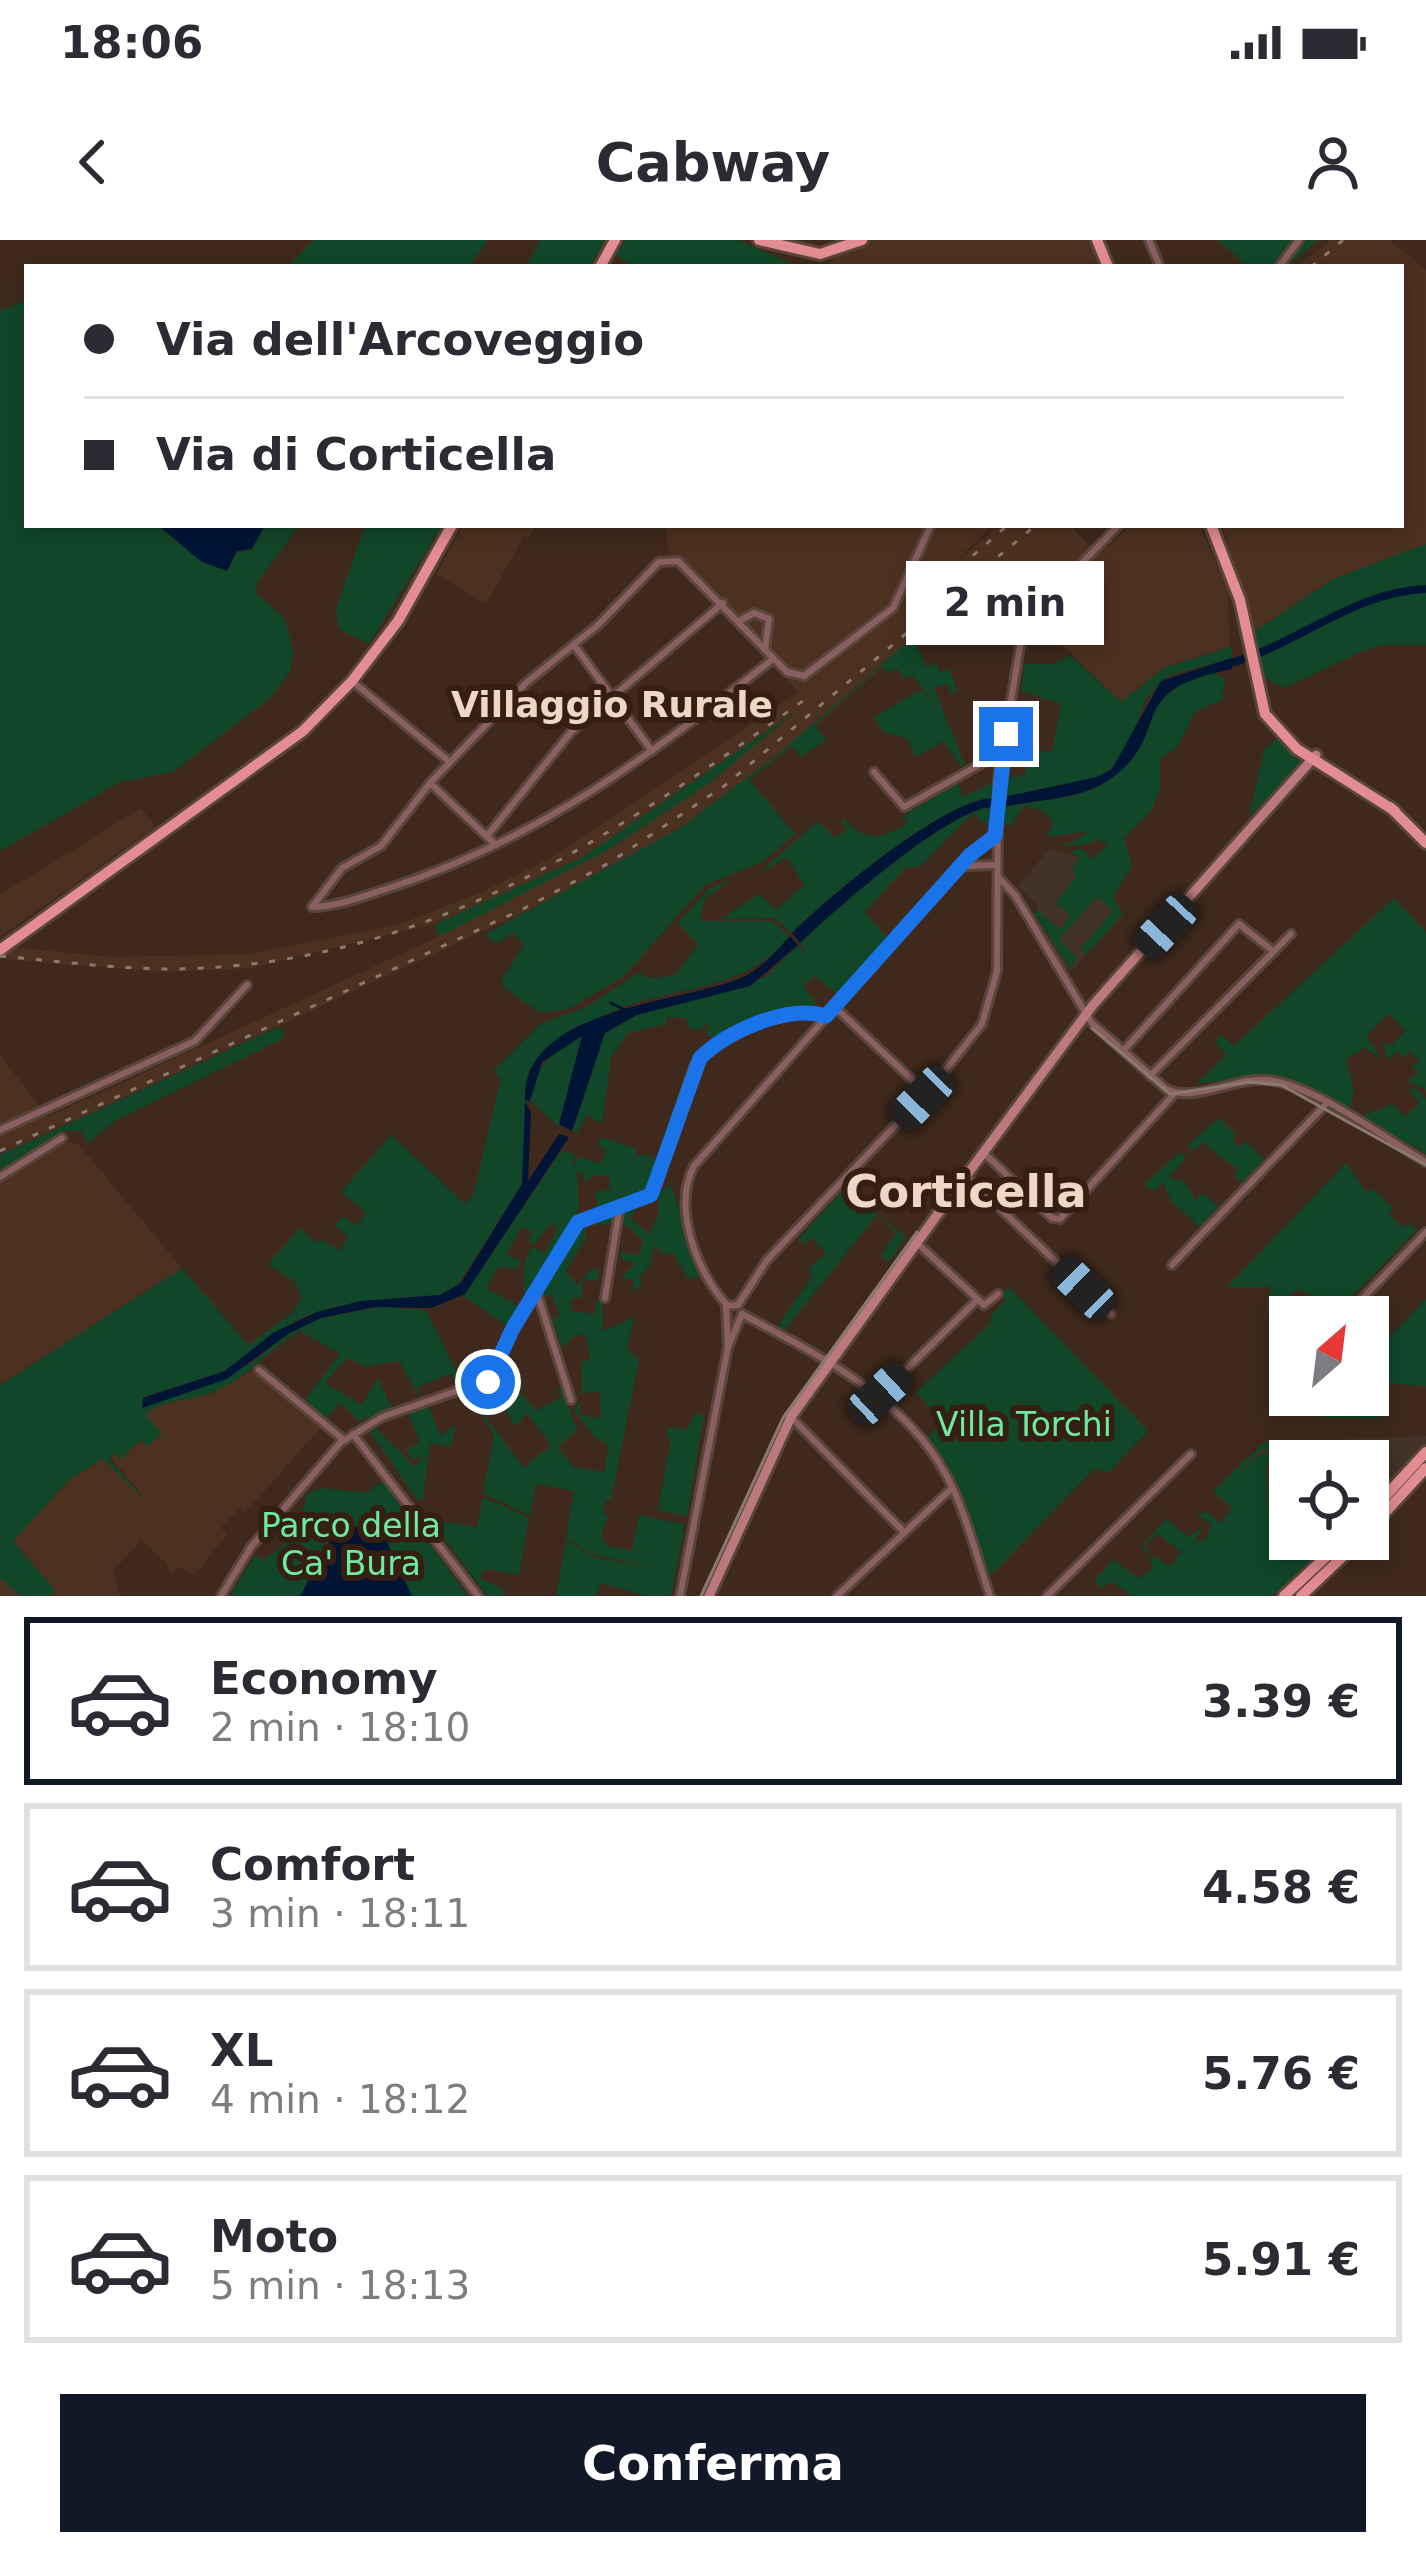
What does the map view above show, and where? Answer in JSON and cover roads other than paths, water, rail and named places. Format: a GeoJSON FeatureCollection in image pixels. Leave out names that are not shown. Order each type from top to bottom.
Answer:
{"type":"FeatureCollection","features":[{"type":"Feature","properties":{"kind":"main road"},"geometry":{"type":"LineString","coordinates":[[759,240],[820,254],[862,240]]}},
{"type":"Feature","properties":{"kind":"main road"},"geometry":{"type":"LineString","coordinates":[[0,950],[254,770],[352,681],[398,620],[450,528]]}},
{"type":"Feature","properties":{"kind":"main road"},"geometry":{"type":"LineString","coordinates":[[1212,528],[1247,632],[1260,703],[1273,727],[1395,811],[1426,843]]}},
{"type":"Feature","properties":{"kind":"main road"},"geometry":{"type":"LineString","coordinates":[[1389,1492],[1426,1452]]}},
{"type":"Feature","properties":{"kind":"main road"},"geometry":{"type":"LineString","coordinates":[[1389,1509],[1426,1468]]}},
{"type":"Feature","properties":{"kind":"main road"},"geometry":{"type":"LineString","coordinates":[[1284,1596],[1323,1560]]}},
{"type":"Feature","properties":{"kind":"main road"},"geometry":{"type":"LineString","coordinates":[[1301,1596],[1339,1560]]}},
{"type":"Feature","properties":{"kind":"street"},"geometry":{"type":"LineString","coordinates":[[1281,264],[1300,240]]}},
{"type":"Feature","properties":{"kind":"street"},"geometry":{"type":"LineString","coordinates":[[820,254],[824,264]]}},
{"type":"Feature","properties":{"kind":"street"},"geometry":{"type":"LineString","coordinates":[[773,659],[652,751],[496,844],[416,879],[316,908],[311,904],[324,884],[381,847],[430,783],[534,675],[574,645],[665,558],[678,561],[773,659],[793,675],[809,674],[898,600],[930,528]]}},
{"type":"Feature","properties":{"kind":"street"},"geometry":{"type":"LineString","coordinates":[[680,1596],[738,1305],[767,1261],[971,1042],[989,1007],[999,958],[998,779],[1026,617],[1116,528]]}},
{"type":"Feature","properties":{"kind":"street"},"geometry":{"type":"LineString","coordinates":[[487,836],[572,732],[723,604]]}},
{"type":"Feature","properties":{"kind":"street"},"geometry":{"type":"LineString","coordinates":[[739,621],[754,613],[769,619],[765,650]]}},
{"type":"Feature","properties":{"kind":"street"},"geometry":{"type":"LineString","coordinates":[[574,645],[652,751]]}},
{"type":"Feature","properties":{"kind":"street"},"geometry":{"type":"LineString","coordinates":[[352,681],[450,762]]}},
{"type":"Feature","properties":{"kind":"street"},"geometry":{"type":"LineString","coordinates":[[710,1596],[791,1418],[917,1243],[1086,1015],[1314,758]]}},
{"type":"Feature","properties":{"kind":"street"},"geometry":{"type":"LineString","coordinates":[[874,772],[896,802],[908,806],[986,760],[1000,760]]}},
{"type":"Feature","properties":{"kind":"street"},"geometry":{"type":"LineString","coordinates":[[430,783],[496,844]]}},
{"type":"Feature","properties":{"kind":"street"},"geometry":{"type":"LineString","coordinates":[[728,1347],[727,1305],[688,1223],[687,1179],[700,1158],[826,1016],[995,836]]}},
{"type":"Feature","properties":{"kind":"street"},"geometry":{"type":"LineString","coordinates":[[962,866],[997,869]]}},
{"type":"Feature","properties":{"kind":"street"},"geometry":{"type":"LineString","coordinates":[[997,869],[1086,1015],[1174,1093]]}},
{"type":"Feature","properties":{"kind":"street"},"geometry":{"type":"LineString","coordinates":[[1123,1051],[1239,924],[1273,951]]}},
{"type":"Feature","properties":{"kind":"street"},"geometry":{"type":"LineString","coordinates":[[1150,1076],[1291,934]]}},
{"type":"Feature","properties":{"kind":"street"},"geometry":{"type":"LineString","coordinates":[[0,1130],[195,1041],[247,985]]}},
{"type":"Feature","properties":{"kind":"street"},"geometry":{"type":"LineString","coordinates":[[835,1007],[926,1093]]}},
{"type":"Feature","properties":{"kind":"street"},"geometry":{"type":"LineString","coordinates":[[221,1596],[251,1547],[344,1440],[388,1414],[488,1382],[527,1306],[581,1220],[620,1204],[644,1201],[652,1192],[693,1071],[705,1053],[763,1022],[814,1013],[826,1016]]}},
{"type":"Feature","properties":{"kind":"street"},"geometry":{"type":"LineString","coordinates":[[985,1154],[1052,1218],[1060,1219],[1174,1093],[1268,1080],[1326,1104],[1426,1162]]}},
{"type":"Feature","properties":{"kind":"street"},"geometry":{"type":"LineString","coordinates":[[1172,1265],[1326,1104]]}},
{"type":"Feature","properties":{"kind":"street"},"geometry":{"type":"LineString","coordinates":[[0,1177],[62,1138]]}},
{"type":"Feature","properties":{"kind":"street"},"geometry":{"type":"LineString","coordinates":[[967,1177],[1111,1314]]}},
{"type":"Feature","properties":{"kind":"street"},"geometry":{"type":"LineString","coordinates":[[605,1298],[620,1204]]}},
{"type":"Feature","properties":{"kind":"street"},"geometry":{"type":"LineString","coordinates":[[1365,1296],[1426,1232]]}},
{"type":"Feature","properties":{"kind":"street"},"geometry":{"type":"LineString","coordinates":[[917,1243],[986,1306],[998,1294]]}},
{"type":"Feature","properties":{"kind":"street"},"geometry":{"type":"LineString","coordinates":[[536,1291],[571,1400]]}},
{"type":"Feature","properties":{"kind":"street"},"geometry":{"type":"LineString","coordinates":[[878,1398],[977,1300]]}},
{"type":"Feature","properties":{"kind":"street"},"geometry":{"type":"LineString","coordinates":[[727,1305],[738,1305]]}},
{"type":"Feature","properties":{"kind":"street"},"geometry":{"type":"LineString","coordinates":[[527,1306],[542,1309]]}},
{"type":"Feature","properties":{"kind":"street"},"geometry":{"type":"LineString","coordinates":[[726,1317],[739,1317],[831,1363],[878,1398],[935,1459],[952,1488],[990,1596]]}},
{"type":"Feature","properties":{"kind":"street"},"geometry":{"type":"LineString","coordinates":[[259,1370],[344,1440]]}},
{"type":"Feature","properties":{"kind":"street"},"geometry":{"type":"LineString","coordinates":[[791,1418],[903,1531]]}},
{"type":"Feature","properties":{"kind":"street"},"geometry":{"type":"LineString","coordinates":[[353,1434],[478,1596]]}},
{"type":"Feature","properties":{"kind":"street"},"geometry":{"type":"LineString","coordinates":[[1047,1596],[1191,1454]]}},
{"type":"Feature","properties":{"kind":"street"},"geometry":{"type":"LineString","coordinates":[[837,1596],[952,1488]]}},
{"type":"Feature","properties":{"kind":"water"},"geometry":{"type":"Polygon","coordinates":[[[162,528],[263,528],[252,549],[237,551],[227,571],[202,562],[162,528]]]}},
{"type":"Feature","properties":{"kind":"water"},"geometry":{"type":"Polygon","coordinates":[[[1232,658],[1232,669],[1197,678],[1161,701],[1131,760],[1101,785],[1003,807],[1004,797],[1097,777],[1112,769],[1161,681],[1232,658]]]}},
{"type":"Feature","properties":{"kind":"water"},"geometry":{"type":"Polygon","coordinates":[[[993,798],[993,807],[949,824],[893,863],[800,943],[792,933],[858,875],[918,832],[972,803],[993,798]]]}},
{"type":"Feature","properties":{"kind":"water"},"geometry":{"type":"Polygon","coordinates":[[[790,936],[798,945],[750,986],[637,1015],[605,1033],[572,1131],[559,1124],[582,1036],[542,1062],[530,1101],[525,1100],[531,1069],[549,1045],[576,1027],[741,978],[762,965],[790,936]]]}},
{"type":"Feature","properties":{"kind":"water"},"geometry":{"type":"Polygon","coordinates":[[[525,1102],[531,1112],[528,1181],[559,1134],[569,1137],[465,1294],[431,1308],[374,1307],[321,1318],[288,1334],[227,1379],[142,1408],[143,1398],[225,1371],[273,1333],[317,1312],[361,1301],[440,1295],[461,1283],[522,1184],[525,1102]]]}},
{"type":"Feature","properties":{"kind":"water"},"geometry":{"type":"Polygon","coordinates":[[[365,1523],[382,1531],[412,1596],[300,1596],[333,1536],[365,1523]]]}},
{"type":"Feature","properties":{"kind":"waterway"},"geometry":{"type":"LineString","coordinates":[[1227,664],[1374,599],[1426,589]]}},
{"type":"Feature","properties":{"kind":"waterway"},"geometry":{"type":"LineString","coordinates":[[611,1003],[625,1010]]}},
{"type":"Feature","properties":{"kind":"tram line"},"geometry":{"type":"LineString","coordinates":[[1092,1028],[1170,1094],[1250,1082],[1281,1085],[1426,1165]]}},
{"type":"Feature","properties":{"kind":"tram line"},"geometry":{"type":"LineString","coordinates":[[701,1596],[783,1418],[917,1232]]}},
{"type":"Feature","properties":{"kind":"railway"},"geometry":{"type":"LineString","coordinates":[[1315,264],[1343,240]]}},
{"type":"Feature","properties":{"kind":"railway"},"geometry":{"type":"LineString","coordinates":[[932,591],[1005,528]]}},
{"type":"Feature","properties":{"kind":"railway"},"geometry":{"type":"LineString","coordinates":[[0,1151],[523,909],[609,863],[724,786],[1032,528]]}},
{"type":"Feature","properties":{"kind":"railway"},"geometry":{"type":"LineString","coordinates":[[0,956],[173,969],[265,962],[351,945],[433,919],[586,845],[807,698]]}},
{"type":"Feature","properties":{"kind":"district","name":"Villaggio Rurale"},"geometry":{"type":"Point","coordinates":[612,704]}},
{"type":"Feature","properties":{"kind":"district","name":"Corticella"},"geometry":{"type":"Point","coordinates":[966,1191]}},
{"type":"Feature","properties":{"kind":"park label","name":"Villa Torchi"},"geometry":{"type":"Point","coordinates":[1024,1424]}},
{"type":"Feature","properties":{"kind":"park label","name":"Parco della Ca' Bura"},"geometry":{"type":"Point","coordinates":[351,1544]}}]}
